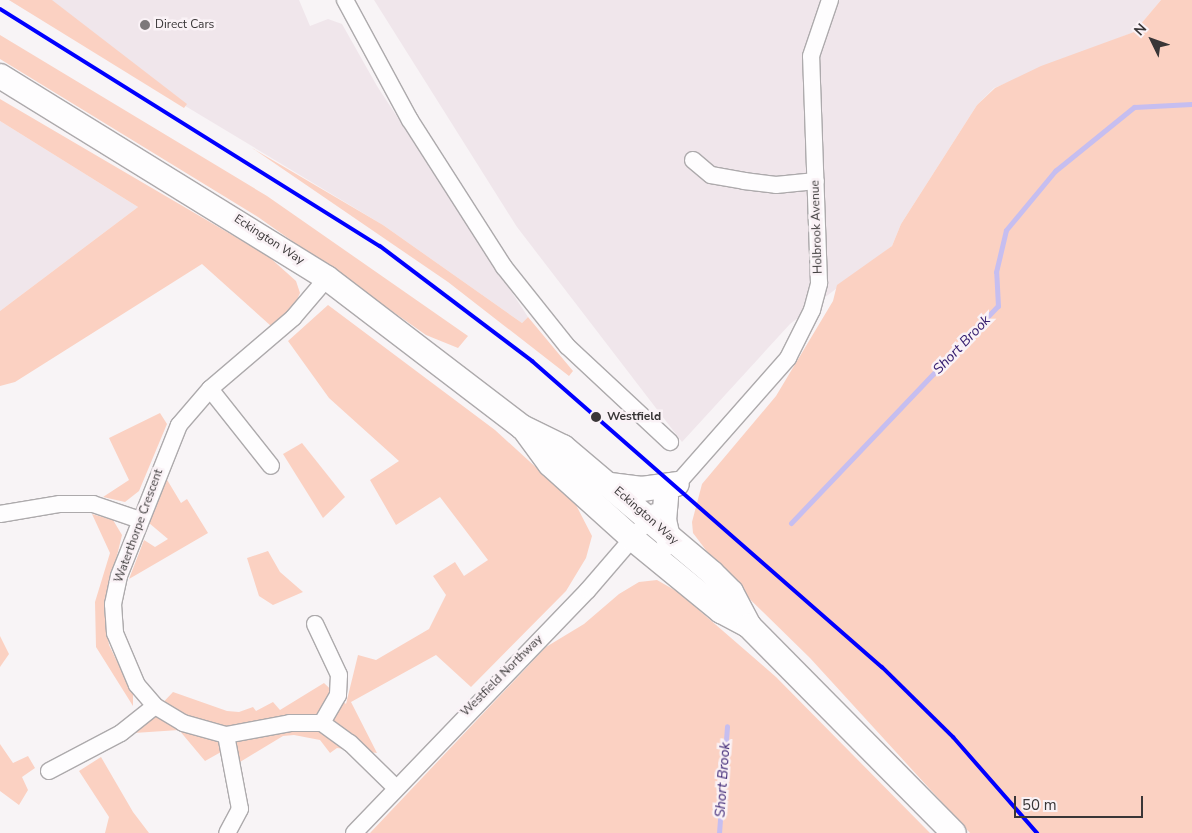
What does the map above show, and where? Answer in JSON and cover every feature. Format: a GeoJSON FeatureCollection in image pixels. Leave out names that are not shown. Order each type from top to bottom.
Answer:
{"type":"FeatureCollection","features":[{"type":"Feature","properties":{"kind":"main road","name":"Eckington Way"},"geometry":{"type":"LineString","coordinates":[[0,76],[327,278],[522,427],[563,447],[658,526],[731,592],[749,626],[954,833]]}},
{"type":"Feature","properties":{"kind":"main road","name":"Eckington Way"},"geometry":{"type":"LineString","coordinates":[[522,427],[550,464],[633,539],[691,583],[721,611],[749,626]]}},
{"type":"Feature","properties":{"kind":"main road"},"geometry":{"type":"LineString","coordinates":[[610,485],[672,491],[658,526],[691,583]]}},
{"type":"Feature","properties":{"kind":"street"},"geometry":{"type":"LineString","coordinates":[[344,0],[410,120],[504,267],[566,346],[670,442]]}},
{"type":"Feature","properties":{"kind":"street","name":"Holbrook Avenue"},"geometry":{"type":"LineString","coordinates":[[672,491],[788,358],[801,337],[819,283],[811,56],[830,0]]}},
{"type":"Feature","properties":{"kind":"street"},"geometry":{"type":"LineString","coordinates":[[693,160],[710,175],[744,181],[776,185],[816,180]]}},
{"type":"Feature","properties":{"kind":"street","name":"Waterthorpe Crescent"},"geometry":{"type":"LineString","coordinates":[[322,724],[290,723],[226,735],[183,723],[155,706],[122,660],[114,633],[113,604],[119,576],[179,425],[210,389],[293,318],[327,278]]}},
{"type":"Feature","properties":{"kind":"street"},"geometry":{"type":"LineString","coordinates":[[210,389],[271,466]]}},
{"type":"Feature","properties":{"kind":"street"},"geometry":{"type":"LineString","coordinates":[[0,514],[93,504],[140,520]]}},
{"type":"Feature","properties":{"kind":"street","name":"Westfield Northway"},"geometry":{"type":"LineString","coordinates":[[354,833],[395,787],[633,539],[658,526]]}},
{"type":"Feature","properties":{"kind":"street"},"geometry":{"type":"LineString","coordinates":[[315,624],[339,675],[338,695],[322,724],[350,743],[395,787]]}},
{"type":"Feature","properties":{"kind":"street"},"geometry":{"type":"LineString","coordinates":[[49,771],[121,733],[155,706]]}},
{"type":"Feature","properties":{"kind":"street"},"geometry":{"type":"LineString","coordinates":[[226,735],[240,809],[227,833]]}},
{"type":"Feature","properties":{"kind":"shaded area","name":"Direct Cars"},"geometry":{"type":"Polygon","coordinates":[[[9,0],[299,0],[310,26],[328,19],[342,24],[377,86],[528,317],[522,323],[383,225],[9,0]]]}},
{"type":"Feature","properties":{"kind":"shaded area"},"geometry":{"type":"Polygon","coordinates":[[[9,0],[52,0],[187,104],[184,108],[9,0]]]}},
{"type":"Feature","properties":{"kind":"shaded area"},"geometry":{"type":"Polygon","coordinates":[[[374,0],[1161,0],[1134,32],[994,88],[977,105],[901,224],[892,246],[790,324],[682,442],[517,227],[374,0]]]}},
{"type":"Feature","properties":{"kind":"shaded area"},"geometry":{"type":"Polygon","coordinates":[[[1161,0],[1192,0],[1192,833],[970,833],[810,658],[724,574],[693,533],[692,522],[702,484],[776,396],[833,301],[837,285],[892,246],[901,224],[977,105],[995,88],[1041,66],[1134,32],[1161,0]]]}},
{"type":"Feature","properties":{"kind":"shaded area"},"geometry":{"type":"Polygon","coordinates":[[[0,35],[267,196],[468,336],[458,348],[426,335],[258,217],[0,59],[0,35]]]}},
{"type":"Feature","properties":{"kind":"shaded area"},"geometry":{"type":"Polygon","coordinates":[[[0,99],[268,256],[296,281],[300,293],[294,306],[271,326],[202,264],[15,382],[0,386],[0,311],[138,207],[0,121],[0,99]]]}},
{"type":"Feature","properties":{"kind":"shaded area"},"geometry":{"type":"Polygon","coordinates":[[[0,121],[138,207],[0,311],[0,121]]]}},
{"type":"Feature","properties":{"kind":"shaded area"},"geometry":{"type":"Polygon","coordinates":[[[252,148],[383,225],[522,323],[528,317],[573,371],[569,376],[448,282],[252,148]]]}},
{"type":"Feature","properties":{"kind":"shaded area"},"geometry":{"type":"Polygon","coordinates":[[[328,305],[495,430],[575,503],[592,536],[586,558],[566,591],[471,687],[436,655],[351,702],[377,753],[337,748],[330,753],[320,740],[294,735],[283,736],[240,762],[221,752],[205,761],[179,730],[134,733],[173,692],[227,711],[239,712],[253,707],[256,711],[273,702],[280,710],[324,683],[346,704],[358,655],[376,660],[429,629],[446,595],[433,576],[455,562],[464,576],[488,560],[440,497],[396,525],[370,480],[399,461],[329,398],[288,341],[328,305]]]}},
{"type":"Feature","properties":{"kind":"shaded area"},"geometry":{"type":"Polygon","coordinates":[[[160,413],[167,424],[139,491],[125,502],[103,497],[129,480],[109,438],[160,413]]]}},
{"type":"Feature","properties":{"kind":"shaded area"},"geometry":{"type":"Polygon","coordinates":[[[302,443],[345,497],[323,518],[283,454],[302,443]]]}},
{"type":"Feature","properties":{"kind":"shaded area"},"geometry":{"type":"Polygon","coordinates":[[[166,478],[181,503],[187,499],[208,533],[129,579],[144,540],[155,547],[168,539],[149,523],[166,478]]]}},
{"type":"Feature","properties":{"kind":"shaded area"},"geometry":{"type":"Polygon","coordinates":[[[92,514],[113,520],[122,535],[104,609],[109,645],[133,694],[133,706],[96,647],[95,602],[110,553],[92,514]]]}},
{"type":"Feature","properties":{"kind":"shaded area"},"geometry":{"type":"Polygon","coordinates":[[[268,551],[280,572],[303,592],[273,605],[259,596],[247,558],[268,551]]]}},
{"type":"Feature","properties":{"kind":"shaded area"},"geometry":{"type":"Polygon","coordinates":[[[657,580],[678,592],[776,677],[930,833],[370,833],[546,647],[584,624],[619,594],[639,582],[657,580]]]}},
{"type":"Feature","properties":{"kind":"shaded area"},"geometry":{"type":"Polygon","coordinates":[[[0,636],[9,654],[0,667],[0,636]]]}},
{"type":"Feature","properties":{"kind":"shaded area"},"geometry":{"type":"Polygon","coordinates":[[[0,744],[13,763],[28,756],[35,768],[22,777],[28,790],[19,805],[0,791],[0,744]]]}},
{"type":"Feature","properties":{"kind":"shaded area"},"geometry":{"type":"Polygon","coordinates":[[[101,757],[133,812],[149,833],[105,833],[109,817],[79,771],[101,757]]]}},
{"type":"Feature","properties":{"kind":"waterway","name":"Short Brook"},"geometry":{"type":"LineString","coordinates":[[791,523],[998,306],[996,272],[1006,230],[1055,171],[1134,107],[1192,104]]}},
{"type":"Feature","properties":{"kind":"waterway","name":"Short Brook"},"geometry":{"type":"LineString","coordinates":[[719,833],[727,726]]}},
{"type":"Feature","properties":{"kind":"transit line"},"geometry":{"type":"LineString","coordinates":[[0,9],[380,246],[532,361],[882,667],[953,737],[1037,833]]}},
{"type":"Feature","properties":{"kind":"place","name":"Direct Cars"},"geometry":{"type":"Point","coordinates":[145,25]}},
{"type":"Feature","properties":{"kind":"place","name":"Westfield"},"geometry":{"type":"Point","coordinates":[596,417]}}]}
